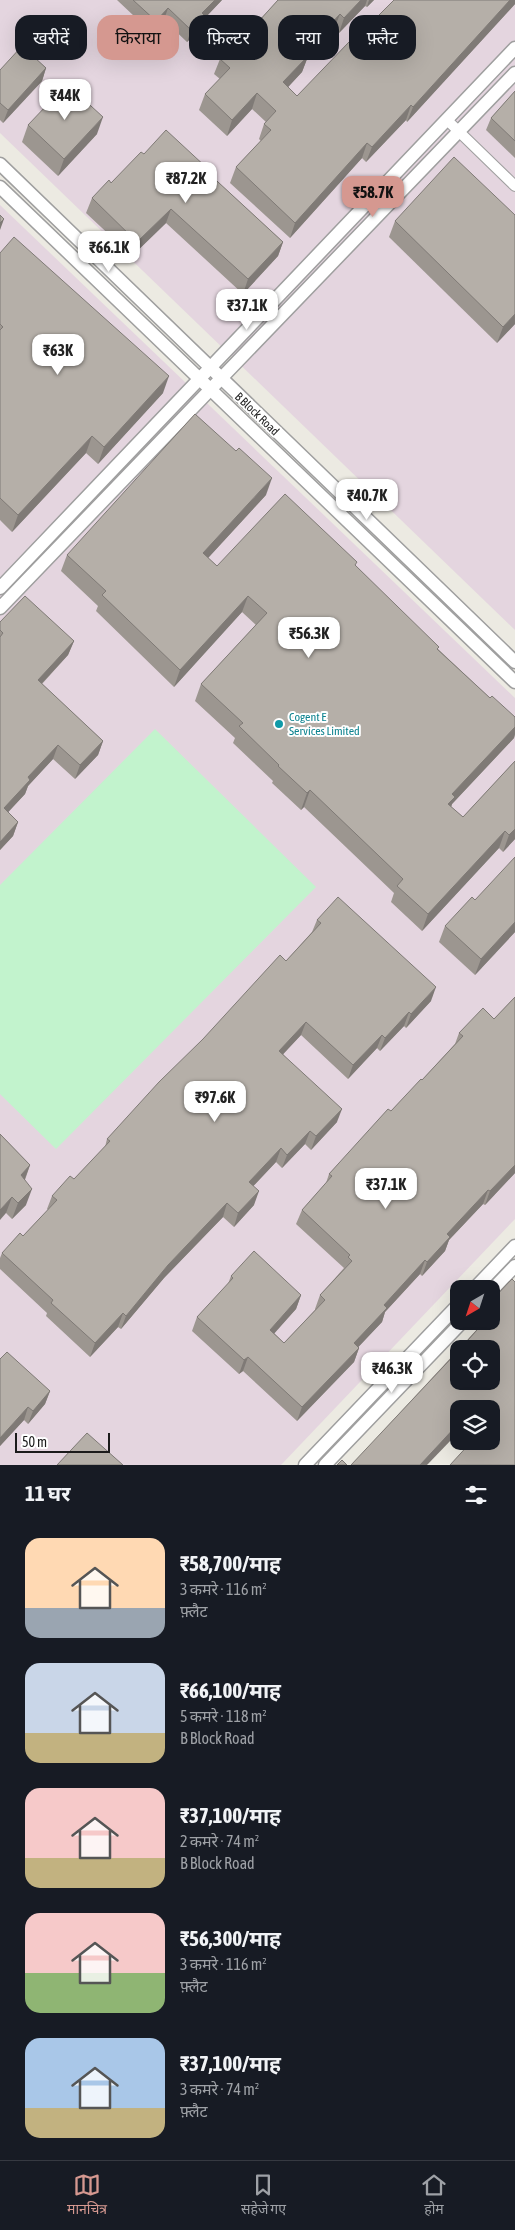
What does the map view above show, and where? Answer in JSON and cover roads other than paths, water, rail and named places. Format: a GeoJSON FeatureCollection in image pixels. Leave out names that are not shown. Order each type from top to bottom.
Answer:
{"type":"FeatureCollection","features":[{"type":"Feature","properties":{"kind":"street"},"geometry":{"type":"LineString","coordinates":[[0,588],[515,48]]}},
{"type":"Feature","properties":{"kind":"street"},"geometry":{"type":"LineString","coordinates":[[0,608],[515,73]]}},
{"type":"Feature","properties":{"kind":"street"},"geometry":{"type":"LineString","coordinates":[[446,120],[515,186]]}},
{"type":"Feature","properties":{"kind":"street","name":"B Block Road"},"geometry":{"type":"LineString","coordinates":[[0,164],[220,379],[515,662]]}},
{"type":"Feature","properties":{"kind":"street","name":"B Block Road"},"geometry":{"type":"LineString","coordinates":[[0,187],[515,682]]}},
{"type":"Feature","properties":{"kind":"street"},"geometry":{"type":"LineString","coordinates":[[483,1280],[515,1246]]}},
{"type":"Feature","properties":{"kind":"street"},"geometry":{"type":"LineString","coordinates":[[500,1282],[515,1266]]}},
{"type":"Feature","properties":{"kind":"street"},"geometry":{"type":"LineString","coordinates":[[304,1465],[450,1313]]}},
{"type":"Feature","properties":{"kind":"street"},"geometry":{"type":"LineString","coordinates":[[325,1465],[453,1330]]}},
{"type":"Feature","properties":{"kind":"place","name":"Cogent E Services Limited"},"geometry":{"type":"Point","coordinates":[279,724]}}]}
